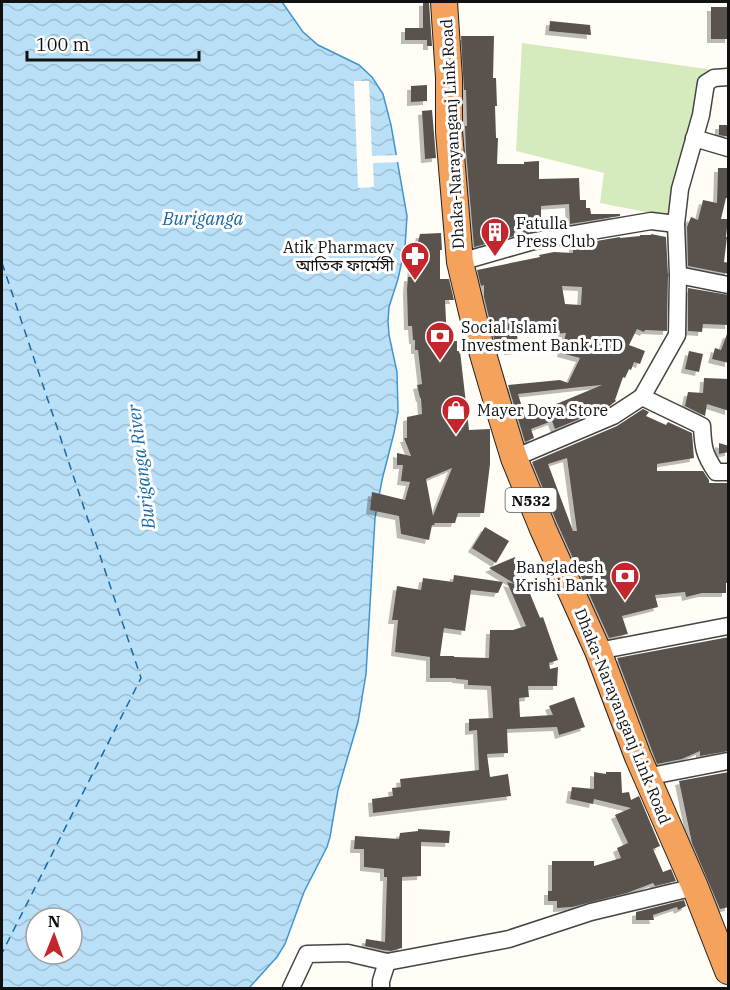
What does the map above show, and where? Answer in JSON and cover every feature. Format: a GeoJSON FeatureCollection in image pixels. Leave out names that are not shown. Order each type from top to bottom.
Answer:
{"type":"FeatureCollection","features":[{"type":"Feature","properties":{"kind":"highway","name":"Dhaka-Narayanganj Link Road"},"geometry":{"type":"LineString","coordinates":[[444,2],[449,78],[449,132],[460,262],[481,347],[514,458],[598,651],[646,777],[729,971]]}},
{"type":"Feature","properties":{"kind":"street"},"geometry":{"type":"LineString","coordinates":[[514,458],[613,416],[642,397],[677,335],[676,224],[680,189],[701,115],[706,83],[714,78],[729,77]]}},
{"type":"Feature","properties":{"kind":"street"},"geometry":{"type":"LineString","coordinates":[[694,138],[729,148]]}},
{"type":"Feature","properties":{"kind":"street"},"geometry":{"type":"LineString","coordinates":[[460,262],[551,238],[651,221],[676,224]]}},
{"type":"Feature","properties":{"kind":"street"},"geometry":{"type":"LineString","coordinates":[[678,275],[729,285]]}},
{"type":"Feature","properties":{"kind":"street"},"geometry":{"type":"LineString","coordinates":[[642,397],[702,426],[706,457],[716,472],[729,472]]}},
{"type":"Feature","properties":{"kind":"street"},"geometry":{"type":"LineString","coordinates":[[598,651],[729,626]]}},
{"type":"Feature","properties":{"kind":"street"},"geometry":{"type":"LineString","coordinates":[[646,777],[729,761]]}},
{"type":"Feature","properties":{"kind":"street"},"geometry":{"type":"LineString","coordinates":[[291,988],[307,954],[348,953],[387,962],[509,939],[591,912],[695,887]]}},
{"type":"Feature","properties":{"kind":"street"},"geometry":{"type":"LineString","coordinates":[[381,988],[387,962]]}},
{"type":"Feature","properties":{"kind":"green space"},"geometry":{"type":"Polygon","coordinates":[[[522,43],[714,70],[676,218],[600,203],[604,173],[516,151],[522,43]]]}},
{"type":"Feature","properties":{"kind":"water","name":"Buriganga"},"geometry":{"type":"Polygon","coordinates":[[[2,2],[282,2],[303,32],[318,45],[359,65],[372,77],[383,94],[391,125],[407,216],[405,247],[389,307],[389,335],[397,372],[398,412],[375,518],[366,674],[358,722],[338,790],[327,847],[304,892],[285,944],[277,957],[249,988],[2,988],[2,2]]]}},
{"type":"Feature","properties":{"kind":"pier"},"geometry":{"type":"Polygon","coordinates":[[[354,81],[369,81],[372,156],[400,155],[401,162],[373,163],[374,187],[358,188],[354,81]]]}},
{"type":"Feature","properties":{"kind":"building"},"geometry":{"type":"Polygon","coordinates":[[[423,2],[429,2],[432,46],[427,46],[427,40],[405,40],[405,28],[423,28],[423,2]]]}},
{"type":"Feature","properties":{"kind":"building"},"geometry":{"type":"Polygon","coordinates":[[[711,7],[729,7],[729,39],[711,39],[711,7]]]}},
{"type":"Feature","properties":{"kind":"building"},"geometry":{"type":"Polygon","coordinates":[[[550,21],[590,25],[591,35],[549,31],[550,21]]]}},
{"type":"Feature","properties":{"kind":"building"},"geometry":{"type":"Polygon","coordinates":[[[461,36],[494,36],[493,78],[496,78],[497,164],[524,164],[524,162],[539,161],[539,179],[579,178],[580,200],[586,200],[586,208],[590,208],[591,214],[620,214],[620,216],[570,224],[569,204],[541,206],[541,229],[474,247],[466,152],[466,90],[464,90],[461,36]]]}},
{"type":"Feature","properties":{"kind":"building"},"geometry":{"type":"Polygon","coordinates":[[[427,85],[427,101],[411,102],[411,86],[427,85]]]}},
{"type":"Feature","properties":{"kind":"building"},"geometry":{"type":"Polygon","coordinates":[[[432,110],[436,158],[425,159],[422,111],[432,110]]]}},
{"type":"Feature","properties":{"kind":"building"},"geometry":{"type":"Polygon","coordinates":[[[719,125],[729,125],[729,137],[719,135],[719,125]]]}},
{"type":"Feature","properties":{"kind":"building"},"geometry":{"type":"Polygon","coordinates":[[[718,168],[729,168],[729,198],[726,198],[721,219],[728,219],[724,262],[729,263],[729,274],[688,266],[687,227],[691,217],[698,220],[703,200],[717,203],[718,168]]]}},
{"type":"Feature","properties":{"kind":"building"},"geometry":{"type":"Polygon","coordinates":[[[441,233],[440,279],[449,279],[454,300],[445,300],[447,341],[457,341],[457,351],[460,351],[469,430],[490,429],[490,464],[484,513],[458,513],[455,523],[434,523],[429,540],[401,534],[399,516],[370,510],[372,492],[405,500],[410,482],[401,481],[403,465],[397,465],[397,453],[411,456],[404,438],[407,438],[407,417],[422,414],[417,385],[422,384],[418,350],[415,350],[412,326],[408,326],[407,289],[408,277],[411,277],[413,250],[416,250],[420,234],[441,233]],[[452,468],[426,479],[433,516],[452,468]]]}},
{"type":"Feature","properties":{"kind":"building"},"geometry":{"type":"Polygon","coordinates":[[[651,235],[666,237],[667,331],[645,330],[644,332],[637,329],[629,345],[645,351],[640,364],[634,362],[631,370],[629,369],[625,378],[623,377],[616,401],[608,407],[555,429],[552,421],[531,429],[534,438],[525,442],[508,385],[560,380],[568,383],[580,358],[561,353],[566,333],[553,334],[553,332],[539,332],[539,330],[517,332],[518,350],[508,351],[508,346],[496,347],[484,297],[484,285],[481,286],[477,270],[554,252],[573,253],[573,245],[620,237],[651,235]],[[562,286],[565,304],[581,305],[582,287],[562,286]],[[602,385],[580,387],[518,394],[525,417],[602,385]]]}},
{"type":"Feature","properties":{"kind":"building"},"geometry":{"type":"Polygon","coordinates":[[[688,288],[729,295],[729,325],[703,324],[702,332],[688,331],[688,288]]]}},
{"type":"Feature","properties":{"kind":"building"},"geometry":{"type":"Polygon","coordinates":[[[729,334],[729,363],[712,359],[715,348],[721,350],[729,334]]]}},
{"type":"Feature","properties":{"kind":"building"},"geometry":{"type":"Polygon","coordinates":[[[689,351],[703,354],[699,372],[685,369],[689,351]]]}},
{"type":"Feature","properties":{"kind":"building"},"geometry":{"type":"Polygon","coordinates":[[[704,378],[729,379],[729,411],[707,404],[705,416],[685,406],[688,392],[703,393],[704,378]]]}},
{"type":"Feature","properties":{"kind":"building"},"geometry":{"type":"Polygon","coordinates":[[[643,409],[649,412],[646,416],[666,425],[668,422],[692,433],[694,458],[657,464],[657,471],[703,471],[709,483],[729,483],[728,583],[726,583],[726,593],[702,593],[686,597],[685,592],[655,595],[658,607],[622,616],[628,634],[609,638],[532,462],[617,426],[643,409]],[[567,458],[548,464],[573,531],[577,531],[567,458]]]}},
{"type":"Feature","properties":{"kind":"building"},"geometry":{"type":"Polygon","coordinates":[[[719,443],[729,446],[729,452],[719,454],[719,443]]]}},
{"type":"Feature","properties":{"kind":"building"},"geometry":{"type":"Polygon","coordinates":[[[485,527],[509,541],[496,563],[472,548],[485,527]]]}},
{"type":"Feature","properties":{"kind":"building"},"geometry":{"type":"Polygon","coordinates":[[[515,557],[540,618],[543,617],[558,660],[549,663],[550,669],[558,667],[557,686],[528,686],[529,697],[519,698],[520,717],[553,715],[549,706],[574,697],[585,727],[559,735],[557,727],[507,729],[508,753],[487,754],[490,777],[508,774],[511,796],[373,813],[372,799],[393,796],[392,788],[401,787],[400,779],[479,770],[477,730],[469,731],[469,719],[493,718],[491,686],[468,685],[468,680],[456,678],[430,678],[430,657],[395,652],[398,620],[392,620],[397,586],[421,590],[423,578],[453,582],[454,575],[503,582],[498,593],[471,590],[465,631],[444,628],[440,656],[489,658],[490,630],[513,630],[526,626],[507,582],[515,584],[489,568],[515,557]]]}},
{"type":"Feature","properties":{"kind":"building"},"geometry":{"type":"Polygon","coordinates":[[[729,637],[729,751],[700,756],[700,751],[682,759],[657,764],[617,658],[729,637]]]}},
{"type":"Feature","properties":{"kind":"building"},"geometry":{"type":"Polygon","coordinates":[[[594,772],[606,774],[606,772],[621,772],[622,793],[629,792],[631,800],[639,796],[660,846],[653,849],[663,872],[671,869],[676,881],[655,886],[653,883],[627,893],[572,907],[557,908],[557,901],[548,901],[548,891],[552,891],[552,861],[594,861],[594,866],[621,858],[617,848],[628,843],[615,815],[631,808],[594,799],[593,804],[570,799],[572,787],[594,789],[594,772]]]}},
{"type":"Feature","properties":{"kind":"building"},"geometry":{"type":"Polygon","coordinates":[[[729,772],[729,907],[720,909],[692,843],[679,781],[729,772]]]}},
{"type":"Feature","properties":{"kind":"building"},"geometry":{"type":"Polygon","coordinates":[[[418,829],[450,831],[449,843],[421,842],[421,876],[402,877],[402,948],[391,951],[365,946],[366,939],[385,942],[387,877],[384,877],[384,869],[364,867],[364,849],[354,849],[355,836],[399,839],[400,833],[418,831],[418,829]]]}},
{"type":"Feature","properties":{"kind":"building"},"geometry":{"type":"Polygon","coordinates":[[[684,900],[686,906],[653,915],[654,920],[636,920],[636,912],[684,900]]]}},
{"type":"Feature","properties":{"kind":"ferry route"},"geometry":{"type":"LineString","coordinates":[[2,263],[141,678],[2,953]]}},
{"type":"Feature","properties":{"kind":"place","name":"Fatulla Press Club"},"geometry":{"type":"Point","coordinates":[495,258]}},
{"type":"Feature","properties":{"kind":"place","name":"Atik Pharmacy আতিক ফার্মেসী"},"geometry":{"type":"Point","coordinates":[415,282]}},
{"type":"Feature","properties":{"kind":"place","name":"Social Islami Investment Bank LTD"},"geometry":{"type":"Point","coordinates":[440,362]}},
{"type":"Feature","properties":{"kind":"place","name":"Mayer Doya Store"},"geometry":{"type":"Point","coordinates":[456,436]}},
{"type":"Feature","properties":{"kind":"place","name":"Bangladesh Krishi Bank"},"geometry":{"type":"Point","coordinates":[625,602]}},
{"type":"Feature","properties":{"kind":"water label","name":"Buriganga River"},"geometry":{"type":"Point","coordinates":[141,467]}}]}
